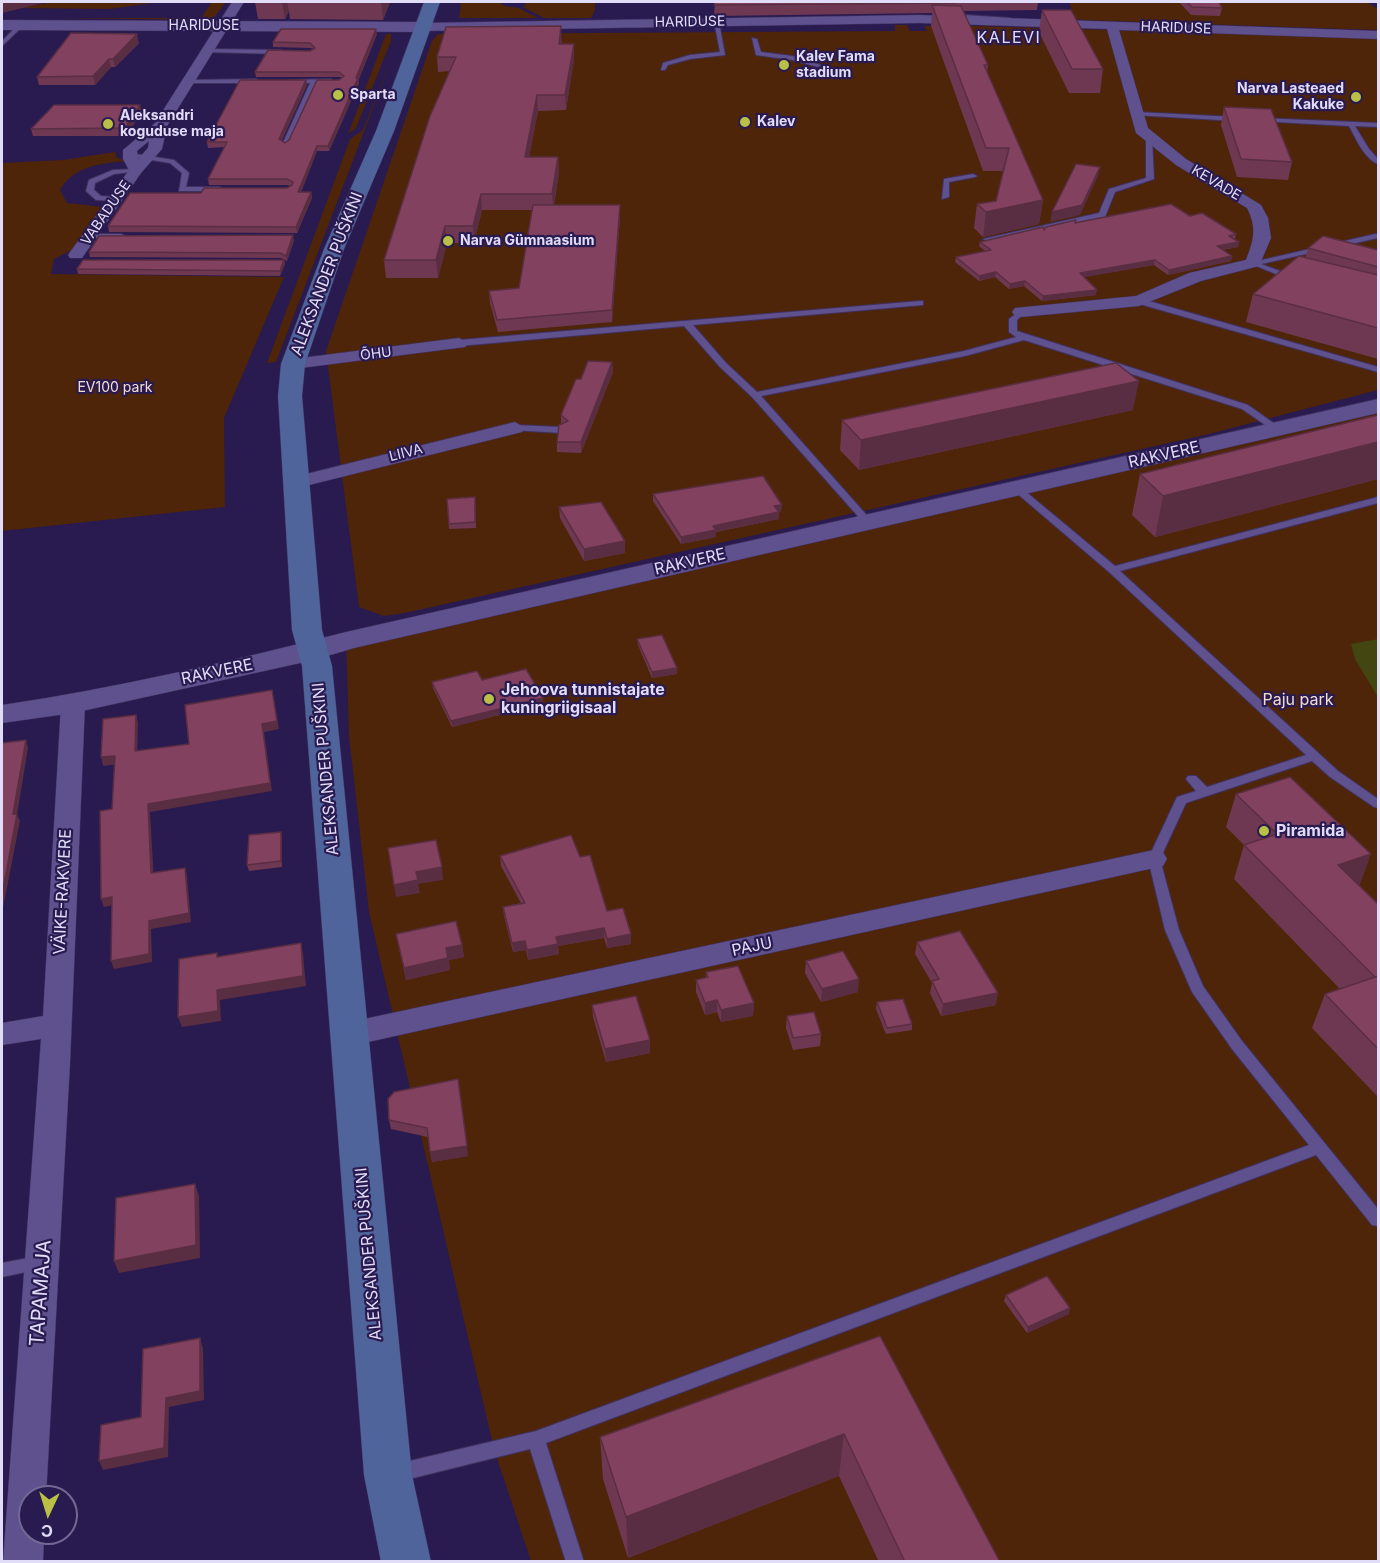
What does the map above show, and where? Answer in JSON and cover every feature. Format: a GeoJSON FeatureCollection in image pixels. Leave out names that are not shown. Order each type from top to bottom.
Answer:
{"type":"FeatureCollection","features":[{"type":"Feature","properties":{"kind":"main road","name":"ALEKSANDER PUŠKINI"},"geometry":{"type":"LineString","coordinates":[[406,1562],[388,1475],[314,651],[307,630],[290,396],[293,364],[334,249],[385,131],[432,2]]}},
{"type":"Feature","properties":{"kind":"street","name":"VABADUSE"},"geometry":{"type":"LineString","coordinates":[[76,255],[136,170],[150,157],[155,149],[160,126],[238,2]]}},
{"type":"Feature","properties":{"kind":"street"},"geometry":{"type":"LineString","coordinates":[[1048,8],[1053,24]]}},
{"type":"Feature","properties":{"kind":"street","name":"HARIDUSE"},"geometry":{"type":"LineString","coordinates":[[2,24],[422,27],[920,20],[1378,35]]}},
{"type":"Feature","properties":{"kind":"street","name":"KEVADE"},"geometry":{"type":"LineString","coordinates":[[1112,26],[1141,130],[1181,162],[1253,205],[1260,218],[1263,238],[1253,264]]}},
{"type":"Feature","properties":{"kind":"street","name":"VABADUSE"},"geometry":{"type":"LineString","coordinates":[[136,170],[129,155],[132,147],[160,126]]}},
{"type":"Feature","properties":{"kind":"street"},"geometry":{"type":"LineString","coordinates":[[1021,312],[1139,301],[1195,277],[1253,264]]}},
{"type":"Feature","properties":{"kind":"street","name":"ÕHU"},"geometry":{"type":"LineString","coordinates":[[293,364],[459,343]]}},
{"type":"Feature","properties":{"kind":"street","name":"RAKVERE"},"geometry":{"type":"LineString","coordinates":[[2,714],[73,704],[314,651],[346,641],[867,521],[1378,406]]}},
{"type":"Feature","properties":{"kind":"street","name":"LIIVA"},"geometry":{"type":"LineString","coordinates":[[297,482],[515,428]]}},
{"type":"Feature","properties":{"kind":"street","name":"VÄIKE-RAKVERE"},"geometry":{"type":"LineString","coordinates":[[56,1025],[73,704]]}},
{"type":"Feature","properties":{"kind":"street","name":"PAJU"},"geometry":{"type":"LineString","coordinates":[[350,1034],[1154,859]]}},
{"type":"Feature","properties":{"kind":"street"},"geometry":{"type":"LineString","coordinates":[[2,1034],[56,1025]]}},
{"type":"Feature","properties":{"kind":"street","name":"TAPAMAJA"},"geometry":{"type":"LineString","coordinates":[[22,1562],[43,1263],[56,1025]]}},
{"type":"Feature","properties":{"kind":"lane"},"geometry":{"type":"LineString","coordinates":[[663,69],[665,64],[675,61],[723,54],[716,22]]}},
{"type":"Feature","properties":{"kind":"lane"},"geometry":{"type":"LineString","coordinates":[[2,44],[21,25]]}},
{"type":"Feature","properties":{"kind":"lane"},"geometry":{"type":"LineString","coordinates":[[754,39],[758,54],[792,57],[818,65]]}},
{"type":"Feature","properties":{"kind":"lane"},"geometry":{"type":"LineString","coordinates":[[208,51],[287,52]]}},
{"type":"Feature","properties":{"kind":"lane"},"geometry":{"type":"LineString","coordinates":[[188,82],[268,81]]}},
{"type":"Feature","properties":{"kind":"lane"},"geometry":{"type":"LineString","coordinates":[[280,81],[340,81]]}},
{"type":"Feature","properties":{"kind":"lane"},"geometry":{"type":"LineString","coordinates":[[285,145],[314,81]]}},
{"type":"Feature","properties":{"kind":"lane"},"geometry":{"type":"LineString","coordinates":[[1136,114],[1378,125]]}},
{"type":"Feature","properties":{"kind":"lane"},"geometry":{"type":"LineString","coordinates":[[1351,124],[1366,150],[1378,162]]}},
{"type":"Feature","properties":{"kind":"lane"},"geometry":{"type":"LineString","coordinates":[[987,239],[1102,215],[1112,191],[1150,179],[1149,136]]}},
{"type":"Feature","properties":{"kind":"lane"},"geometry":{"type":"LineString","coordinates":[[129,155],[172,161],[186,173],[182,189],[229,189]]}},
{"type":"Feature","properties":{"kind":"lane"},"geometry":{"type":"LineString","coordinates":[[116,199],[94,195],[90,191],[92,182],[113,172],[136,170]]}},
{"type":"Feature","properties":{"kind":"lane"},"geometry":{"type":"LineString","coordinates":[[945,197],[946,180],[973,176]]}},
{"type":"Feature","properties":{"kind":"lane"},"geometry":{"type":"LineString","coordinates":[[89,236],[135,236]]}},
{"type":"Feature","properties":{"kind":"lane"},"geometry":{"type":"LineString","coordinates":[[1253,264],[1374,238]]}},
{"type":"Feature","properties":{"kind":"lane"},"geometry":{"type":"LineString","coordinates":[[1253,264],[1306,282]]}},
{"type":"Feature","properties":{"kind":"lane"},"geometry":{"type":"LineString","coordinates":[[1139,301],[1378,370]]}},
{"type":"Feature","properties":{"kind":"lane"},"geometry":{"type":"LineString","coordinates":[[459,343],[920,303]]}},
{"type":"Feature","properties":{"kind":"lane"},"geometry":{"type":"LineString","coordinates":[[1021,312],[1013,319],[1013,332],[1245,407],[1277,429]]}},
{"type":"Feature","properties":{"kind":"lane"},"geometry":{"type":"LineString","coordinates":[[687,324],[723,365],[755,395],[867,521]]}},
{"type":"Feature","properties":{"kind":"lane"},"geometry":{"type":"LineString","coordinates":[[755,395],[965,353],[1024,337]]}},
{"type":"Feature","properties":{"kind":"lane"},"geometry":{"type":"LineString","coordinates":[[515,428],[561,430]]}},
{"type":"Feature","properties":{"kind":"lane"},"geometry":{"type":"LineString","coordinates":[[1016,488],[1113,570],[1334,774],[1378,804]]}},
{"type":"Feature","properties":{"kind":"lane"},"geometry":{"type":"LineString","coordinates":[[1113,570],[1378,500]]}},
{"type":"Feature","properties":{"kind":"lane"},"geometry":{"type":"LineString","coordinates":[[1314,756],[1180,800],[1154,859],[1172,930],[1197,988],[1237,1046],[1317,1148],[1378,1220]]}},
{"type":"Feature","properties":{"kind":"lane"},"geometry":{"type":"LineString","coordinates":[[1191,779],[1205,793]]}},
{"type":"Feature","properties":{"kind":"lane"},"geometry":{"type":"LineString","coordinates":[[388,1475],[536,1439],[1317,1148]]}},
{"type":"Feature","properties":{"kind":"lane"},"geometry":{"type":"LineString","coordinates":[[2,1270],[43,1263]]}},
{"type":"Feature","properties":{"kind":"lane"},"geometry":{"type":"LineString","coordinates":[[536,1439],[575,1562]]}},
{"type":"Feature","properties":{"kind":"green space"},"geometry":{"type":"Polygon","coordinates":[[[52,2],[159,2],[110,9],[22,8],[52,2]]]}},
{"type":"Feature","properties":{"kind":"green space"},"geometry":{"type":"Polygon","coordinates":[[[212,2],[226,2],[212,20],[57,18],[201,18],[212,2]]]}},
{"type":"Feature","properties":{"kind":"green space"},"geometry":{"type":"Polygon","coordinates":[[[461,2],[504,2],[501,3],[504,6],[519,8],[538,18],[459,18],[461,2]]]}},
{"type":"Feature","properties":{"kind":"green space"},"geometry":{"type":"Polygon","coordinates":[[[524,2],[595,2],[595,10],[591,18],[544,18],[523,7],[526,4],[524,2]]]}},
{"type":"Feature","properties":{"kind":"green space"},"geometry":{"type":"Polygon","coordinates":[[[1070,2],[1366,2],[1378,9],[1378,30],[1082,20],[1073,18],[1070,2]]]}},
{"type":"Feature","properties":{"kind":"green space"},"geometry":{"type":"Polygon","coordinates":[[[895,25],[907,25],[910,31],[927,31],[924,26],[973,26],[1378,38],[1378,390],[1209,434],[405,613],[384,616],[359,607],[326,351],[432,41],[438,34],[895,31],[895,25]]]}},
{"type":"Feature","properties":{"kind":"green space"},"geometry":{"type":"Polygon","coordinates":[[[386,34],[391,34],[391,41],[356,128],[348,134],[386,34]]]}},
{"type":"Feature","properties":{"kind":"green space"},"geometry":{"type":"Polygon","coordinates":[[[394,53],[276,362],[267,363],[350,139],[363,130],[394,53]]]}},
{"type":"Feature","properties":{"kind":"green space","name":"EV100 park"},"geometry":{"type":"Polygon","coordinates":[[[115,152],[117,158],[128,161],[89,167],[72,176],[60,190],[67,203],[102,207],[72,250],[54,259],[51,274],[284,277],[224,418],[225,507],[2,531],[2,163],[63,160],[115,152]]]}},
{"type":"Feature","properties":{"kind":"green space","name":"Paju park"},"geometry":{"type":"Polygon","coordinates":[[[1378,403],[1378,1561],[531,1561],[494,1449],[369,912],[349,736],[346,641],[1378,403]]]}},
{"type":"Feature","properties":{"kind":"shaded area"},"geometry":{"type":"Polygon","coordinates":[[[1378,639],[1378,697],[1355,659],[1351,644],[1378,639]]]}},
{"type":"Feature","properties":{"kind":"building"},"geometry":{"type":"Polygon","coordinates":[[[715,2],[954,2],[955,3],[714,5],[715,2]]]}},
{"type":"Feature","properties":{"kind":"building"},"geometry":{"type":"Polygon","coordinates":[[[1187,2],[1219,2],[1222,8],[1192,7],[1187,2]]]}},
{"type":"Feature","properties":{"kind":"building"},"geometry":{"type":"Polygon","coordinates":[[[932,5],[961,6],[988,65],[984,65],[1043,200],[986,212],[977,204],[996,201],[1009,148],[986,148],[932,5]]]}},
{"type":"Feature","properties":{"kind":"building"},"geometry":{"type":"Polygon","coordinates":[[[1042,10],[1071,10],[1103,69],[1072,69],[1042,10]]]}},
{"type":"Feature","properties":{"kind":"building"},"geometry":{"type":"Polygon","coordinates":[[[561,26],[559,44],[574,44],[565,95],[537,95],[525,157],[558,157],[552,194],[481,194],[473,226],[445,226],[436,260],[384,260],[430,116],[456,57],[437,57],[446,27],[561,26]]]}},
{"type":"Feature","properties":{"kind":"building"},"geometry":{"type":"Polygon","coordinates":[[[281,29],[376,29],[356,78],[358,78],[328,146],[317,146],[298,192],[311,192],[296,227],[108,226],[130,193],[201,193],[204,188],[287,188],[292,185],[293,182],[287,179],[208,179],[227,142],[207,142],[240,80],[306,80],[279,139],[285,143],[289,140],[317,80],[339,80],[344,76],[339,72],[255,72],[268,50],[310,51],[315,48],[310,43],[273,42],[281,29]]]}},
{"type":"Feature","properties":{"kind":"building"},"geometry":{"type":"Polygon","coordinates":[[[71,33],[137,34],[93,76],[37,77],[71,33]]]}},
{"type":"Feature","properties":{"kind":"building"},"geometry":{"type":"Polygon","coordinates":[[[54,105],[140,105],[125,128],[31,129],[54,105]]]}},
{"type":"Feature","properties":{"kind":"building"},"geometry":{"type":"Polygon","coordinates":[[[1224,107],[1271,109],[1292,162],[1241,159],[1224,107]]]}},
{"type":"Feature","properties":{"kind":"building"},"geometry":{"type":"Polygon","coordinates":[[[1076,164],[1100,167],[1082,205],[1052,212],[1076,164]]]}},
{"type":"Feature","properties":{"kind":"building"},"geometry":{"type":"Polygon","coordinates":[[[1171,204],[1190,216],[1202,213],[1236,234],[1229,236],[1239,242],[1217,246],[1232,256],[1169,270],[1155,260],[1080,273],[1097,290],[1043,296],[1025,281],[1010,284],[996,272],[979,276],[956,257],[991,250],[980,242],[1043,227],[1044,230],[1046,227],[1076,220],[1075,223],[1171,204]]]}},
{"type":"Feature","properties":{"kind":"building"},"geometry":{"type":"Polygon","coordinates":[[[533,205],[620,205],[612,310],[497,320],[489,291],[519,288],[533,205]]]}},
{"type":"Feature","properties":{"kind":"building"},"geometry":{"type":"Polygon","coordinates":[[[293,235],[286,256],[280,253],[89,252],[99,236],[293,235]]]}},
{"type":"Feature","properties":{"kind":"building"},"geometry":{"type":"Polygon","coordinates":[[[1323,236],[1378,250],[1378,267],[1308,248],[1323,236]]]}},
{"type":"Feature","properties":{"kind":"building"},"geometry":{"type":"Polygon","coordinates":[[[1299,256],[1378,275],[1378,328],[1253,294],[1299,256]]]}},
{"type":"Feature","properties":{"kind":"building"},"geometry":{"type":"Polygon","coordinates":[[[83,260],[284,260],[280,271],[77,269],[83,260]]]}},
{"type":"Feature","properties":{"kind":"building"},"geometry":{"type":"Polygon","coordinates":[[[588,361],[612,362],[581,442],[557,442],[559,425],[568,421],[561,415],[576,379],[581,379],[588,361]]]}},
{"type":"Feature","properties":{"kind":"building"},"geometry":{"type":"Polygon","coordinates":[[[1116,363],[1139,381],[861,440],[842,420],[1116,363]]]}},
{"type":"Feature","properties":{"kind":"building"},"geometry":{"type":"Polygon","coordinates":[[[1378,415],[1378,442],[1163,496],[1140,474],[1378,415]]]}},
{"type":"Feature","properties":{"kind":"building"},"geometry":{"type":"Polygon","coordinates":[[[763,476],[782,505],[774,506],[779,512],[713,526],[716,530],[681,537],[653,494],[763,476]]]}},
{"type":"Feature","properties":{"kind":"building"},"geometry":{"type":"Polygon","coordinates":[[[475,497],[475,522],[449,524],[447,499],[475,497]]]}},
{"type":"Feature","properties":{"kind":"building"},"geometry":{"type":"Polygon","coordinates":[[[601,502],[625,541],[584,549],[559,507],[601,502]]]}},
{"type":"Feature","properties":{"kind":"building"},"geometry":{"type":"Polygon","coordinates":[[[662,635],[677,668],[652,672],[637,639],[662,635]]]}},
{"type":"Feature","properties":{"kind":"building","name":"Jehoova tunnistajate kuningriigisaal"},"geometry":{"type":"Polygon","coordinates":[[[526,669],[543,698],[451,721],[432,682],[477,671],[482,680],[526,669]]]}},
{"type":"Feature","properties":{"kind":"building"},"geometry":{"type":"Polygon","coordinates":[[[272,690],[277,721],[262,724],[270,783],[148,804],[151,873],[185,868],[189,913],[149,921],[149,954],[111,961],[112,897],[101,899],[100,811],[112,809],[115,756],[101,757],[103,719],[136,715],[135,751],[189,744],[185,705],[272,690]]]}},
{"type":"Feature","properties":{"kind":"building"},"geometry":{"type":"Polygon","coordinates":[[[26,740],[13,814],[17,814],[2,895],[2,743],[26,740]]]}},
{"type":"Feature","properties":{"kind":"building"},"geometry":{"type":"Polygon","coordinates":[[[1290,777],[1371,854],[1338,865],[1378,904],[1378,976],[1375,977],[1244,845],[1277,834],[1236,794],[1290,777]]]}},
{"type":"Feature","properties":{"kind":"building"},"geometry":{"type":"Polygon","coordinates":[[[281,832],[281,861],[247,865],[249,835],[281,832]]]}},
{"type":"Feature","properties":{"kind":"building"},"geometry":{"type":"Polygon","coordinates":[[[571,835],[580,857],[590,855],[607,911],[623,908],[631,934],[607,939],[604,928],[556,937],[558,944],[527,950],[525,941],[512,943],[503,907],[525,903],[500,856],[571,835]]]}},
{"type":"Feature","properties":{"kind":"building"},"geometry":{"type":"Polygon","coordinates":[[[436,840],[442,867],[416,872],[418,880],[394,885],[388,848],[436,840]]]}},
{"type":"Feature","properties":{"kind":"building"},"geometry":{"type":"Polygon","coordinates":[[[456,921],[462,945],[446,948],[448,958],[404,968],[396,934],[456,921]]]}},
{"type":"Feature","properties":{"kind":"building"},"geometry":{"type":"Polygon","coordinates":[[[960,931],[998,993],[943,1004],[932,981],[939,979],[917,942],[960,931]]]}},
{"type":"Feature","properties":{"kind":"building"},"geometry":{"type":"Polygon","coordinates":[[[301,943],[303,976],[217,990],[218,1011],[178,1017],[179,959],[217,953],[217,957],[301,943]]]}},
{"type":"Feature","properties":{"kind":"building"},"geometry":{"type":"Polygon","coordinates":[[[843,951],[859,979],[822,989],[806,961],[843,951]]]}},
{"type":"Feature","properties":{"kind":"building"},"geometry":{"type":"Polygon","coordinates":[[[738,966],[754,1003],[721,1010],[717,1000],[705,1003],[696,980],[708,977],[706,972],[738,966]]]}},
{"type":"Feature","properties":{"kind":"building"},"geometry":{"type":"Polygon","coordinates":[[[1378,976],[1378,1049],[1325,994],[1378,976]]]}},
{"type":"Feature","properties":{"kind":"building"},"geometry":{"type":"Polygon","coordinates":[[[636,996],[650,1040],[605,1049],[592,1005],[636,996]]]}},
{"type":"Feature","properties":{"kind":"building"},"geometry":{"type":"Polygon","coordinates":[[[903,999],[912,1024],[887,1028],[877,1002],[903,999]]]}},
{"type":"Feature","properties":{"kind":"building"},"geometry":{"type":"Polygon","coordinates":[[[814,1012],[821,1034],[793,1038],[787,1016],[814,1012]]]}},
{"type":"Feature","properties":{"kind":"building"},"geometry":{"type":"Polygon","coordinates":[[[458,1079],[467,1146],[430,1152],[427,1128],[389,1120],[388,1099],[394,1092],[458,1079]]]}},
{"type":"Feature","properties":{"kind":"building"},"geometry":{"type":"Polygon","coordinates":[[[195,1184],[196,1245],[114,1261],[116,1198],[195,1184]]]}},
{"type":"Feature","properties":{"kind":"building"},"geometry":{"type":"Polygon","coordinates":[[[1047,1276],[1070,1308],[1028,1327],[1006,1295],[1047,1276]]]}},
{"type":"Feature","properties":{"kind":"building"},"geometry":{"type":"Polygon","coordinates":[[[880,1336],[1000,1562],[905,1562],[844,1434],[626,1517],[600,1437],[880,1336]]]}},
{"type":"Feature","properties":{"kind":"building"},"geometry":{"type":"Polygon","coordinates":[[[200,1338],[200,1391],[166,1398],[164,1448],[99,1461],[101,1425],[141,1417],[143,1349],[200,1338]]]}},
{"type":"Feature","properties":{"kind":"place","name":"Kalev Fama stadium"},"geometry":{"type":"Point","coordinates":[784,65]}},
{"type":"Feature","properties":{"kind":"place","name":"Sparta"},"geometry":{"type":"Point","coordinates":[338,95]}},
{"type":"Feature","properties":{"kind":"place","name":"Narva Lasteaed Kakuke"},"geometry":{"type":"Point","coordinates":[1356,97]}},
{"type":"Feature","properties":{"kind":"place","name":"Kalev"},"geometry":{"type":"Point","coordinates":[745,122]}},
{"type":"Feature","properties":{"kind":"place","name":"Aleksandri koguduse maja"},"geometry":{"type":"Point","coordinates":[108,124]}},
{"type":"Feature","properties":{"kind":"place","name":"Narva Gümnaasium"},"geometry":{"type":"Point","coordinates":[448,241]}},
{"type":"Feature","properties":{"kind":"place","name":"Jehoova tunnistajate kuningriigisaal"},"geometry":{"type":"Point","coordinates":[489,699]}},
{"type":"Feature","properties":{"kind":"place","name":"Piramida"},"geometry":{"type":"Point","coordinates":[1264,831]}},
{"type":"Feature","properties":{"kind":"district","name":"KALEVI"},"geometry":{"type":"Point","coordinates":[1009,38]}}]}
